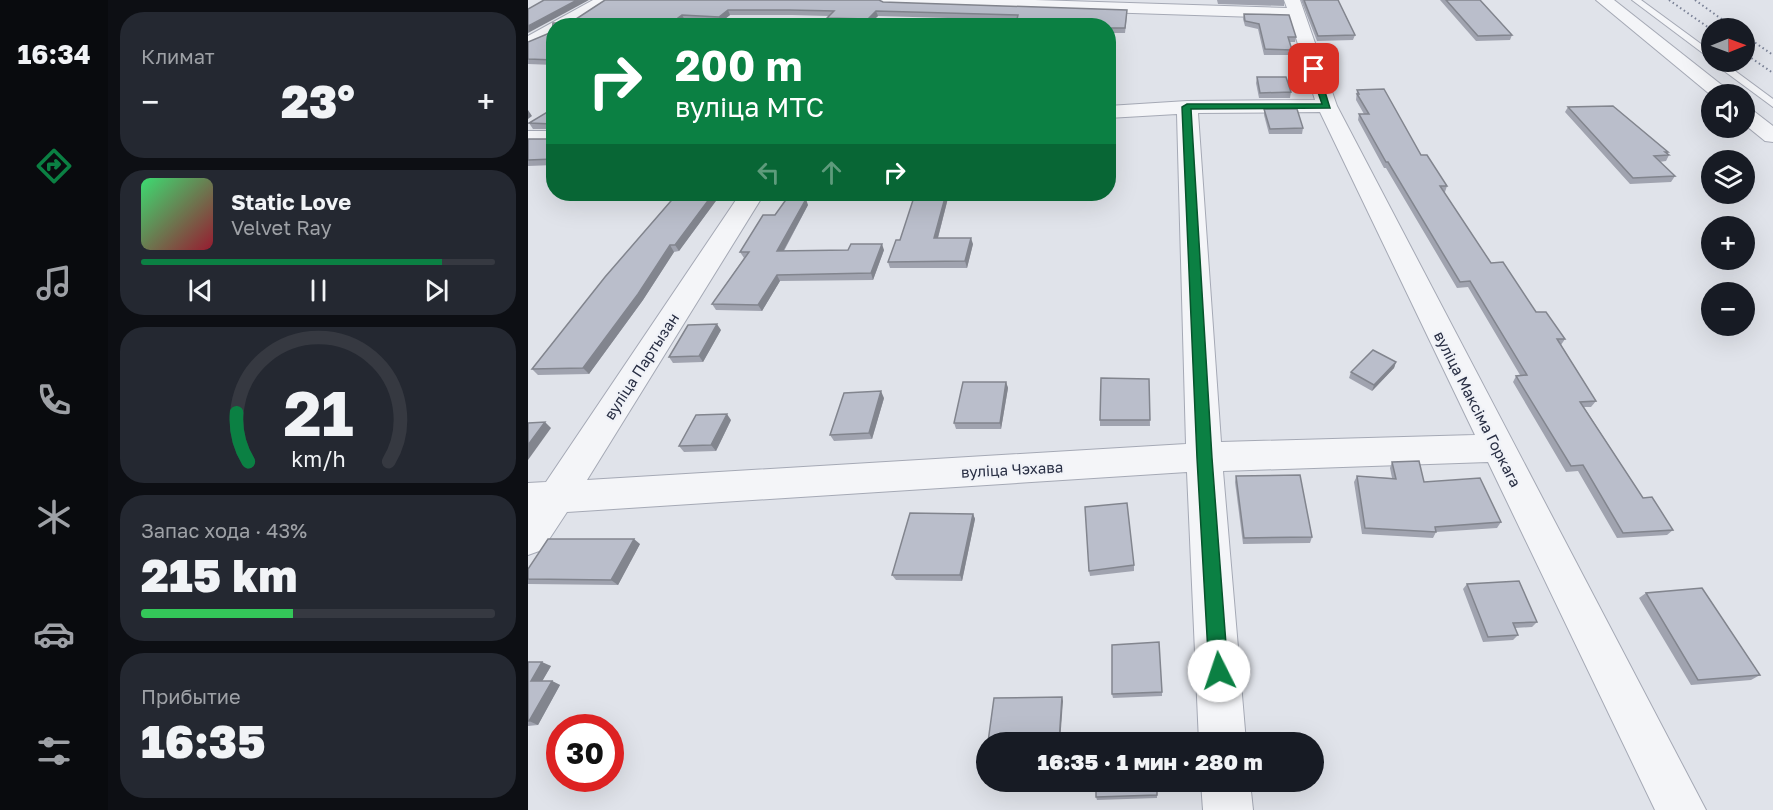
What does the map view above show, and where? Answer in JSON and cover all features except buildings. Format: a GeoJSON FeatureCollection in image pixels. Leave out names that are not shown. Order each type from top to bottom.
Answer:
{"type":"FeatureCollection","features":[{"type":"Feature","properties":{"kind":"street"},"geometry":{"type":"LineString","coordinates":[[573,18],[604,0]]}},
{"type":"Feature","properties":{"kind":"street"},"geometry":{"type":"LineString","coordinates":[[884,0],[1293,7]]}},
{"type":"Feature","properties":{"kind":"street"},"geometry":{"type":"LineString","coordinates":[[1604,0],[1709,84]]}},
{"type":"Feature","properties":{"kind":"street","name":"вуліца Максіма Горкага"},"geometry":{"type":"LineString","coordinates":[[1293,7],[1327,106],[1681,810]]}},
{"type":"Feature","properties":{"kind":"street"},"geometry":{"type":"LineString","coordinates":[[528,43],[546,33]]}},
{"type":"Feature","properties":{"kind":"street"},"geometry":{"type":"LineString","coordinates":[[1116,111],[1187,107],[1327,106]]}},
{"type":"Feature","properties":{"kind":"street"},"geometry":{"type":"LineString","coordinates":[[1187,107],[1204,458],[1222,732]]}},
{"type":"Feature","properties":{"kind":"street"},"geometry":{"type":"LineString","coordinates":[[1755,122],[1773,136]]}},
{"type":"Feature","properties":{"kind":"street"},"geometry":{"type":"LineString","coordinates":[[528,137],[546,137]]}},
{"type":"Feature","properties":{"kind":"street","name":"вуліца Партызан"},"geometry":{"type":"LineString","coordinates":[[528,538],[543,498],[747,201]]}},
{"type":"Feature","properties":{"kind":"street","name":"вуліца Чэхава"},"geometry":{"type":"LineString","coordinates":[[543,498],[1204,458],[1497,448]]}},
{"type":"Feature","properties":{"kind":"street"},"geometry":{"type":"LineString","coordinates":[[1227,792],[1228,810]]}},
{"type":"Feature","properties":{"kind":"lane"},"geometry":{"type":"LineString","coordinates":[[1636,0],[1701,49]]}},
{"type":"Feature","properties":{"kind":"lane"},"geometry":{"type":"LineString","coordinates":[[1730,72],[1773,104]]}},
{"type":"Feature","properties":{"kind":"railway"},"geometry":{"type":"LineString","coordinates":[[1669,0],[1701,22]]}},
{"type":"Feature","properties":{"kind":"railway"},"geometry":{"type":"LineString","coordinates":[[1695,0],[1720,18]]}},
{"type":"Feature","properties":{"kind":"railway"},"geometry":{"type":"LineString","coordinates":[[1755,43],[1773,55]]}},
{"type":"Feature","properties":{"kind":"railway"},"geometry":{"type":"LineString","coordinates":[[1755,61],[1773,73]]}},
{"type":"Feature","properties":{"kind":"route"},"geometry":{"type":"LineString","coordinates":[[1219,671],[1204,458],[1187,107],[1327,106],[1314,69]]}}]}
